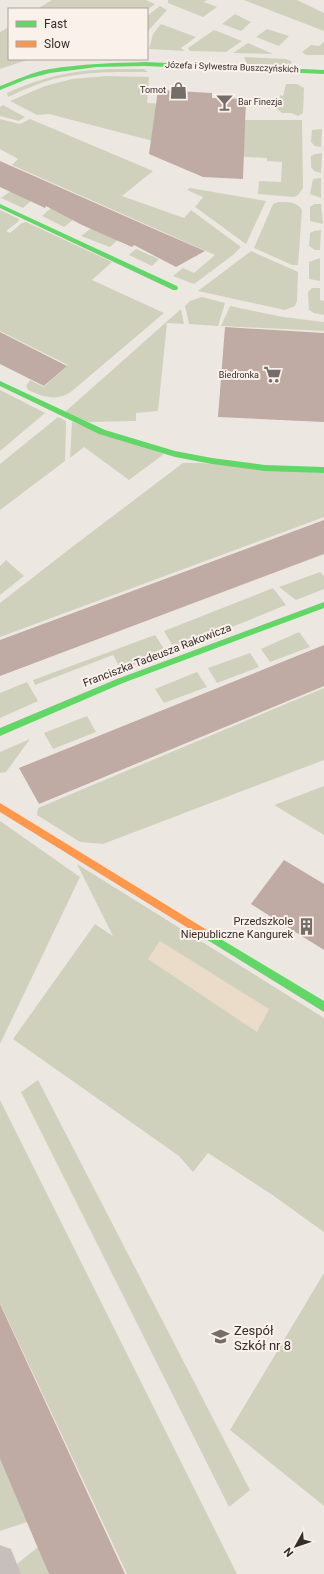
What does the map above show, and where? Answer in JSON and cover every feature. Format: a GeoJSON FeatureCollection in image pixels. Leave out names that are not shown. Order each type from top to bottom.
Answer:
{"type":"FeatureCollection","features":[{"type":"Feature","properties":{"kind":"street","name":"Józefa i Sylwestra Buszczyńskich"},"geometry":{"type":"LineString","coordinates":[[0,88],[21,79],[54,69],[96,64],[160,64],[324,72]]}},
{"type":"Feature","properties":{"kind":"street"},"geometry":{"type":"LineString","coordinates":[[0,206],[175,288]]}},
{"type":"Feature","properties":{"kind":"street"},"geometry":{"type":"LineString","coordinates":[[0,383],[102,432],[175,454],[212,461],[265,468],[324,470]]}},
{"type":"Feature","properties":{"kind":"street","name":"Franciszka Tadeusza Rakowicza"},"geometry":{"type":"LineString","coordinates":[[0,732],[120,681],[324,605]]}},
{"type":"Feature","properties":{"kind":"street"},"geometry":{"type":"LineString","coordinates":[[0,807],[324,1007]]}},
{"type":"Feature","properties":{"kind":"street"},"geometry":{"type":"LineString","coordinates":[[0,1560],[6,1574]]}},
{"type":"Feature","properties":{"kind":"green space"},"geometry":{"type":"Polygon","coordinates":[[[52,0],[146,0],[155,4],[148,9],[148,8],[39,8],[52,0]]]}},
{"type":"Feature","properties":{"kind":"green space"},"geometry":{"type":"Polygon","coordinates":[[[168,0],[207,0],[204,2],[217,7],[203,17],[168,3],[168,0]]]}},
{"type":"Feature","properties":{"kind":"green space"},"geometry":{"type":"Polygon","coordinates":[[[244,0],[297,0],[324,13],[324,31],[244,0]]]}},
{"type":"Feature","properties":{"kind":"green space"},"geometry":{"type":"Polygon","coordinates":[[[160,6],[167,10],[148,31],[148,15],[160,6]]]}},
{"type":"Feature","properties":{"kind":"green space"},"geometry":{"type":"Polygon","coordinates":[[[235,14],[251,22],[241,31],[222,24],[235,14]]]}},
{"type":"Feature","properties":{"kind":"green space"},"geometry":{"type":"Polygon","coordinates":[[[161,24],[196,37],[181,48],[185,51],[149,49],[153,34],[161,24]]]}},
{"type":"Feature","properties":{"kind":"green space"},"geometry":{"type":"Polygon","coordinates":[[[8,28],[8,60],[27,60],[0,69],[0,32],[8,28]]]}},
{"type":"Feature","properties":{"kind":"green space"},"geometry":{"type":"Polygon","coordinates":[[[267,29],[289,36],[279,46],[256,37],[267,29]]]}},
{"type":"Feature","properties":{"kind":"green space"},"geometry":{"type":"Polygon","coordinates":[[[214,30],[242,41],[226,52],[190,51],[188,48],[214,30]]]}},
{"type":"Feature","properties":{"kind":"green space"},"geometry":{"type":"Polygon","coordinates":[[[324,42],[324,55],[306,55],[302,52],[311,45],[319,46],[324,42]]]}},
{"type":"Feature","properties":{"kind":"green space"},"geometry":{"type":"Polygon","coordinates":[[[248,43],[273,54],[233,53],[248,43]]]}},
{"type":"Feature","properties":{"kind":"green space"},"geometry":{"type":"Polygon","coordinates":[[[244,57],[286,59],[292,63],[288,65],[247,64],[244,57]]]}},
{"type":"Feature","properties":{"kind":"green space"},"geometry":{"type":"Polygon","coordinates":[[[144,69],[148,72],[79,74],[61,77],[38,84],[8,97],[7,93],[45,79],[81,71],[144,69]]]}},
{"type":"Feature","properties":{"kind":"green space"},"geometry":{"type":"Polygon","coordinates":[[[107,76],[149,77],[147,103],[171,104],[220,120],[302,120],[303,188],[298,195],[294,197],[258,194],[259,181],[281,182],[282,162],[267,161],[267,158],[207,155],[49,114],[37,115],[10,101],[45,86],[72,79],[107,76]]]}},
{"type":"Feature","properties":{"kind":"green space"},"geometry":{"type":"Polygon","coordinates":[[[286,84],[297,84],[304,88],[303,113],[298,116],[291,113],[282,113],[268,102],[279,102],[280,95],[283,96],[286,84]]]}},
{"type":"Feature","properties":{"kind":"green space"},"geometry":{"type":"Polygon","coordinates":[[[3,105],[25,117],[19,121],[0,116],[0,107],[3,105]]]}},
{"type":"Feature","properties":{"kind":"green space"},"geometry":{"type":"Polygon","coordinates":[[[0,119],[20,124],[30,119],[153,171],[122,196],[184,218],[191,210],[241,247],[233,255],[194,284],[173,276],[183,268],[194,273],[215,255],[12,165],[18,159],[0,149],[0,119]]]}},
{"type":"Feature","properties":{"kind":"green space"},"geometry":{"type":"Polygon","coordinates":[[[322,129],[321,147],[315,146],[311,142],[312,130],[322,129]]]}},
{"type":"Feature","properties":{"kind":"green space"},"geometry":{"type":"Polygon","coordinates":[[[322,153],[321,173],[314,171],[311,167],[311,156],[322,153]]]}},
{"type":"Feature","properties":{"kind":"green space"},"geometry":{"type":"Polygon","coordinates":[[[321,178],[321,198],[310,194],[313,179],[321,178]]]}},
{"type":"Feature","properties":{"kind":"green space"},"geometry":{"type":"Polygon","coordinates":[[[190,188],[266,201],[246,244],[195,207],[203,197],[187,190],[190,188]]]}},
{"type":"Feature","properties":{"kind":"green space"},"geometry":{"type":"Polygon","coordinates":[[[11,191],[32,200],[23,208],[1,198],[11,191]]]}},
{"type":"Feature","properties":{"kind":"green space"},"geometry":{"type":"Polygon","coordinates":[[[278,202],[295,204],[302,210],[298,265],[292,265],[254,248],[273,204],[278,202]]]}},
{"type":"Feature","properties":{"kind":"green space"},"geometry":{"type":"Polygon","coordinates":[[[314,204],[321,204],[323,224],[310,221],[310,207],[314,204]]]}},
{"type":"Feature","properties":{"kind":"green space"},"geometry":{"type":"Polygon","coordinates":[[[51,208],[74,219],[64,227],[42,216],[51,208]]]}},
{"type":"Feature","properties":{"kind":"green space"},"geometry":{"type":"Polygon","coordinates":[[[0,210],[19,219],[18,222],[6,231],[10,233],[22,223],[26,222],[112,262],[92,280],[164,313],[72,391],[61,396],[50,397],[40,395],[28,390],[26,386],[30,380],[44,387],[68,365],[0,331],[0,210]]]}},
{"type":"Feature","properties":{"kind":"green space"},"geometry":{"type":"Polygon","coordinates":[[[93,227],[119,239],[110,247],[81,236],[93,227]]]}},
{"type":"Feature","properties":{"kind":"green space"},"geometry":{"type":"Polygon","coordinates":[[[321,230],[320,250],[315,250],[309,246],[310,233],[321,230]]]}},
{"type":"Feature","properties":{"kind":"green space"},"geometry":{"type":"Polygon","coordinates":[[[136,249],[159,259],[152,266],[129,255],[136,249]]]}},
{"type":"Feature","properties":{"kind":"green space"},"geometry":{"type":"Polygon","coordinates":[[[251,251],[298,272],[297,301],[295,306],[285,310],[198,291],[251,251]]]}},
{"type":"Feature","properties":{"kind":"green space"},"geometry":{"type":"Polygon","coordinates":[[[320,258],[320,281],[309,279],[309,262],[320,258]]]}},
{"type":"Feature","properties":{"kind":"green space"},"geometry":{"type":"Polygon","coordinates":[[[312,288],[320,288],[320,300],[324,301],[324,315],[314,313],[309,310],[308,292],[312,288]]]}},
{"type":"Feature","properties":{"kind":"green space"},"geometry":{"type":"Polygon","coordinates":[[[202,297],[225,303],[218,326],[189,324],[185,306],[190,301],[202,297]]]}},
{"type":"Feature","properties":{"kind":"green space"},"geometry":{"type":"Polygon","coordinates":[[[230,306],[283,317],[324,322],[324,331],[221,326],[230,306]]]}},
{"type":"Feature","properties":{"kind":"green space"},"geometry":{"type":"Polygon","coordinates":[[[181,309],[184,324],[167,323],[158,411],[136,413],[136,421],[89,422],[65,412],[181,309]]]}},
{"type":"Feature","properties":{"kind":"green space"},"geometry":{"type":"Polygon","coordinates":[[[0,390],[45,413],[0,451],[0,390]]]}},
{"type":"Feature","properties":{"kind":"green space"},"geometry":{"type":"Polygon","coordinates":[[[58,417],[66,421],[65,461],[0,510],[0,464],[58,417]]]}},
{"type":"Feature","properties":{"kind":"green space"},"geometry":{"type":"Polygon","coordinates":[[[72,422],[164,454],[129,480],[84,447],[70,458],[72,422]]]}},
{"type":"Feature","properties":{"kind":"green space"},"geometry":{"type":"Polygon","coordinates":[[[183,463],[201,463],[324,473],[324,517],[0,637],[0,603],[183,463]]]}},
{"type":"Feature","properties":{"kind":"green space"},"geometry":{"type":"Polygon","coordinates":[[[6,560],[24,576],[0,595],[0,566],[6,560]]]}},
{"type":"Feature","properties":{"kind":"green space"},"geometry":{"type":"Polygon","coordinates":[[[320,572],[324,576],[324,589],[296,600],[279,587],[320,572]]]}},
{"type":"Feature","properties":{"kind":"green space"},"geometry":{"type":"Polygon","coordinates":[[[273,588],[286,605],[175,650],[164,631],[273,588]]]}},
{"type":"Feature","properties":{"kind":"green space"},"geometry":{"type":"Polygon","coordinates":[[[299,632],[310,647],[270,662],[261,649],[299,632]]]}},
{"type":"Feature","properties":{"kind":"green space"},"geometry":{"type":"Polygon","coordinates":[[[155,635],[166,652],[121,670],[113,655],[35,685],[33,680],[155,635]]]}},
{"type":"Feature","properties":{"kind":"green space"},"geometry":{"type":"Polygon","coordinates":[[[250,653],[259,667],[217,683],[208,668],[250,653]]]}},
{"type":"Feature","properties":{"kind":"green space"},"geometry":{"type":"Polygon","coordinates":[[[197,672],[207,687],[164,703],[155,689],[197,672]]]}},
{"type":"Feature","properties":{"kind":"green space"},"geometry":{"type":"Polygon","coordinates":[[[27,682],[38,701],[0,718],[0,693],[27,682]]]}},
{"type":"Feature","properties":{"kind":"green space"},"geometry":{"type":"Polygon","coordinates":[[[324,688],[324,760],[103,844],[80,842],[37,815],[38,808],[324,688]]]}},
{"type":"Feature","properties":{"kind":"green space"},"geometry":{"type":"Polygon","coordinates":[[[87,716],[96,732],[53,749],[44,733],[87,716]]]}},
{"type":"Feature","properties":{"kind":"green space"},"geometry":{"type":"Polygon","coordinates":[[[30,739],[6,772],[0,773],[0,752],[30,739]]]}},
{"type":"Feature","properties":{"kind":"green space"},"geometry":{"type":"Polygon","coordinates":[[[324,786],[324,835],[274,805],[324,786]]]}},
{"type":"Feature","properties":{"kind":"green space"},"geometry":{"type":"Polygon","coordinates":[[[0,821],[80,877],[0,1044],[0,821]]]}},
{"type":"Feature","properties":{"kind":"green space"},"geometry":{"type":"Polygon","coordinates":[[[77,864],[324,1018],[324,1232],[271,1194],[208,1153],[193,1172],[179,1156],[13,1039],[95,924],[113,936],[77,864]]]}},
{"type":"Feature","properties":{"kind":"green space"},"geometry":{"type":"Polygon","coordinates":[[[38,1080],[250,1490],[229,1507],[21,1092],[38,1080]]]}},
{"type":"Feature","properties":{"kind":"green space"},"geometry":{"type":"Polygon","coordinates":[[[0,1100],[237,1574],[127,1574],[0,1303],[0,1100]]]}},
{"type":"Feature","properties":{"kind":"green space"},"geometry":{"type":"Polygon","coordinates":[[[324,1273],[324,1506],[230,1430],[324,1273]]]}},
{"type":"Feature","properties":{"kind":"green space"},"geometry":{"type":"Polygon","coordinates":[[[0,1459],[27,1522],[0,1531],[0,1459]]]}},
{"type":"Feature","properties":{"kind":"green space"},"geometry":{"type":"Polygon","coordinates":[[[38,1547],[49,1574],[14,1574],[12,1568],[38,1547]]]}},
{"type":"Feature","properties":{"kind":"sand"},"geometry":{"type":"Polygon","coordinates":[[[160,941],[269,1009],[257,1032],[148,959],[160,941]]]}},
{"type":"Feature","properties":{"kind":"building"},"geometry":{"type":"Polygon","coordinates":[[[158,90],[212,93],[212,98],[246,99],[243,179],[203,177],[149,154],[158,90]]]}},
{"type":"Feature","properties":{"kind":"building"},"geometry":{"type":"Polygon","coordinates":[[[0,161],[205,251],[176,267],[134,245],[132,247],[82,225],[46,206],[45,208],[0,187],[0,161]]]}},
{"type":"Feature","properties":{"kind":"building","name":"Biedronka"},"geometry":{"type":"Polygon","coordinates":[[[225,327],[324,333],[324,422],[218,417],[225,327]]]}},
{"type":"Feature","properties":{"kind":"building"},"geometry":{"type":"Polygon","coordinates":[[[0,332],[67,366],[44,386],[0,364],[0,332]]]}},
{"type":"Feature","properties":{"kind":"building"},"geometry":{"type":"Polygon","coordinates":[[[324,520],[324,554],[0,676],[0,640],[324,520]]]}},
{"type":"Feature","properties":{"kind":"building"},"geometry":{"type":"Polygon","coordinates":[[[324,645],[324,686],[39,804],[19,768],[324,645]]]}},
{"type":"Feature","properties":{"kind":"building","name":"Przedszkole Niepubliczne Kangurek"},"geometry":{"type":"Polygon","coordinates":[[[284,860],[324,884],[324,950],[251,904],[284,860]]]}},
{"type":"Feature","properties":{"kind":"building"},"geometry":{"type":"Polygon","coordinates":[[[0,1304],[125,1574],[49,1574],[0,1459],[0,1304]]]}},
{"type":"Feature","properties":{"kind":"traffic: fast"},"geometry":{"type":"LineString","coordinates":[[0,88],[25,78],[49,71],[97,65],[145,64],[324,72]]}},
{"type":"Feature","properties":{"kind":"traffic: fast"},"geometry":{"type":"LineString","coordinates":[[0,206],[175,288]]}},
{"type":"Feature","properties":{"kind":"traffic: fast"},"geometry":{"type":"LineString","coordinates":[[0,383],[102,432],[175,454],[212,461],[265,468],[324,470]]}},
{"type":"Feature","properties":{"kind":"traffic: fast"},"geometry":{"type":"LineString","coordinates":[[0,732],[120,681],[324,605]]}},
{"type":"Feature","properties":{"kind":"traffic: fast"},"geometry":{"type":"LineString","coordinates":[[204,933],[324,1007]]}},
{"type":"Feature","properties":{"kind":"traffic: slow"},"geometry":{"type":"LineString","coordinates":[[0,807],[204,933]]}},
{"type":"Feature","properties":{"kind":"place","name":"Tomot"},"geometry":{"type":"Point","coordinates":[179,90]}},
{"type":"Feature","properties":{"kind":"place","name":"Bar Finezja"},"geometry":{"type":"Point","coordinates":[225,102]}},
{"type":"Feature","properties":{"kind":"place","name":"Biedronka"},"geometry":{"type":"Point","coordinates":[272,375]}},
{"type":"Feature","properties":{"kind":"place","name":"Przedszkole Niepubliczne Kangurek"},"geometry":{"type":"Point","coordinates":[306,927]}},
{"type":"Feature","properties":{"kind":"place","name":"Zespół Szkół nr 8"},"geometry":{"type":"Point","coordinates":[221,1337]}}]}
